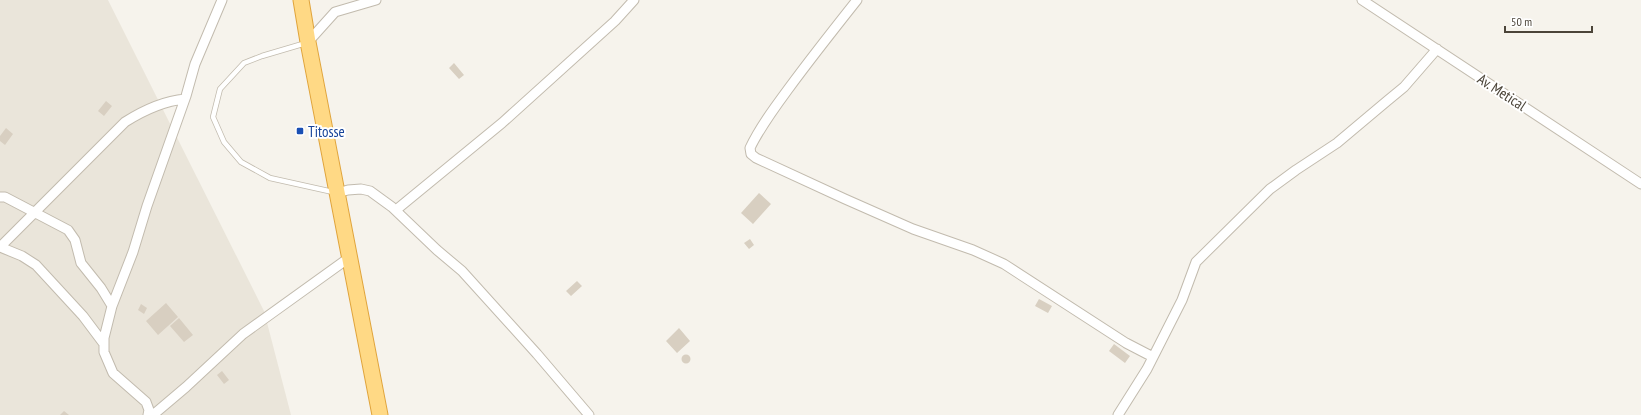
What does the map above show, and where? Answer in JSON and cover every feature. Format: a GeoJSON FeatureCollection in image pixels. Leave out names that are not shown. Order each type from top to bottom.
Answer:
{"type":"FeatureCollection","features":[{"type":"Feature","properties":{"kind":"highway"},"geometry":{"type":"LineString","coordinates":[[301,0],[380,415]]}},
{"type":"Feature","properties":{"kind":"street"},"geometry":{"type":"LineString","coordinates":[[148,415],[149,410],[146,402],[113,373],[104,352],[104,344],[112,306],[133,252],[195,64],[222,0]]}},
{"type":"Feature","properties":{"kind":"street"},"geometry":{"type":"LineString","coordinates":[[308,42],[335,12],[376,0]]}},
{"type":"Feature","properties":{"kind":"street"},"geometry":{"type":"LineString","coordinates":[[396,210],[502,123],[615,21],[634,0]]}},
{"type":"Feature","properties":{"kind":"street"},"geometry":{"type":"LineString","coordinates":[[857,0],[818,48],[776,106],[754,139],[750,148],[751,154],[790,175],[913,229],[973,250],[1004,264],[1126,343],[1153,357]]}},
{"type":"Feature","properties":{"kind":"street","name":"Av. Metical"},"geometry":{"type":"LineString","coordinates":[[1362,0],[1641,184]]}},
{"type":"Feature","properties":{"kind":"street"},"geometry":{"type":"LineString","coordinates":[[1118,415],[1153,357],[1182,300],[1196,262],[1270,190],[1296,170],[1337,143],[1404,87],[1437,49]]}},
{"type":"Feature","properties":{"kind":"street"},"geometry":{"type":"LineString","coordinates":[[104,344],[83,316],[36,265],[22,256],[0,247],[35,214],[125,122],[148,109],[173,100],[185,98]]}},
{"type":"Feature","properties":{"kind":"street"},"geometry":{"type":"LineString","coordinates":[[337,193],[348,190],[362,189],[370,191],[396,210],[437,250],[462,271],[537,354],[589,415]]}},
{"type":"Feature","properties":{"kind":"street"},"geometry":{"type":"LineString","coordinates":[[0,196],[68,230],[73,235],[81,263],[101,288],[112,306]]}},
{"type":"Feature","properties":{"kind":"street"},"geometry":{"type":"LineString","coordinates":[[153,415],[186,387],[243,334],[350,257]]}},
{"type":"Feature","properties":{"kind":"lane"},"geometry":{"type":"LineString","coordinates":[[308,42],[244,63],[220,89],[213,117],[224,142],[241,162],[270,178],[337,193]]}},
{"type":"Feature","properties":{"kind":"shaded area"},"geometry":{"type":"Polygon","coordinates":[[[0,0],[108,0],[264,311],[291,415],[0,415],[0,0]]]}},
{"type":"Feature","properties":{"kind":"building"},"geometry":{"type":"Polygon","coordinates":[[[454,63],[464,75],[459,79],[449,68],[454,63]]]}},
{"type":"Feature","properties":{"kind":"building"},"geometry":{"type":"Polygon","coordinates":[[[106,101],[112,106],[104,116],[98,111],[106,101]]]}},
{"type":"Feature","properties":{"kind":"building"},"geometry":{"type":"Polygon","coordinates":[[[6,128],[13,134],[5,145],[0,141],[0,136],[6,128]]]}},
{"type":"Feature","properties":{"kind":"building"},"geometry":{"type":"Polygon","coordinates":[[[759,193],[771,204],[753,224],[741,213],[759,193]]]}},
{"type":"Feature","properties":{"kind":"building"},"geometry":{"type":"Polygon","coordinates":[[[750,239],[754,245],[749,249],[744,243],[750,239]]]}},
{"type":"Feature","properties":{"kind":"building"},"geometry":{"type":"Polygon","coordinates":[[[577,281],[582,286],[571,296],[566,291],[577,281]]]}},
{"type":"Feature","properties":{"kind":"building"},"geometry":{"type":"Polygon","coordinates":[[[1039,299],[1052,306],[1048,313],[1035,306],[1039,299]]]}},
{"type":"Feature","properties":{"kind":"building"},"geometry":{"type":"Polygon","coordinates":[[[166,303],[178,317],[158,335],[146,321],[166,303]]]}},
{"type":"Feature","properties":{"kind":"building"},"geometry":{"type":"Polygon","coordinates":[[[141,304],[147,308],[144,314],[138,310],[141,304]]]}},
{"type":"Feature","properties":{"kind":"building"},"geometry":{"type":"Polygon","coordinates":[[[179,318],[193,335],[184,342],[170,326],[179,318]]]}},
{"type":"Feature","properties":{"kind":"building"},"geometry":{"type":"Polygon","coordinates":[[[679,328],[690,341],[677,353],[666,341],[679,328]]]}},
{"type":"Feature","properties":{"kind":"building"},"geometry":{"type":"Polygon","coordinates":[[[1114,344],[1130,356],[1125,363],[1109,351],[1114,344]]]}},
{"type":"Feature","properties":{"kind":"building"},"geometry":{"type":"Polygon","coordinates":[[[684,355],[688,355],[690,359],[688,363],[684,363],[682,361],[682,357],[684,355]]]}},
{"type":"Feature","properties":{"kind":"building"},"geometry":{"type":"Polygon","coordinates":[[[222,371],[229,380],[224,384],[217,375],[222,371]]]}},
{"type":"Feature","properties":{"kind":"building"},"geometry":{"type":"Polygon","coordinates":[[[64,411],[69,415],[60,415],[64,411]]]}},
{"type":"Feature","properties":{"kind":"place","name":"Titosse"},"geometry":{"type":"Point","coordinates":[300,131]}}]}
